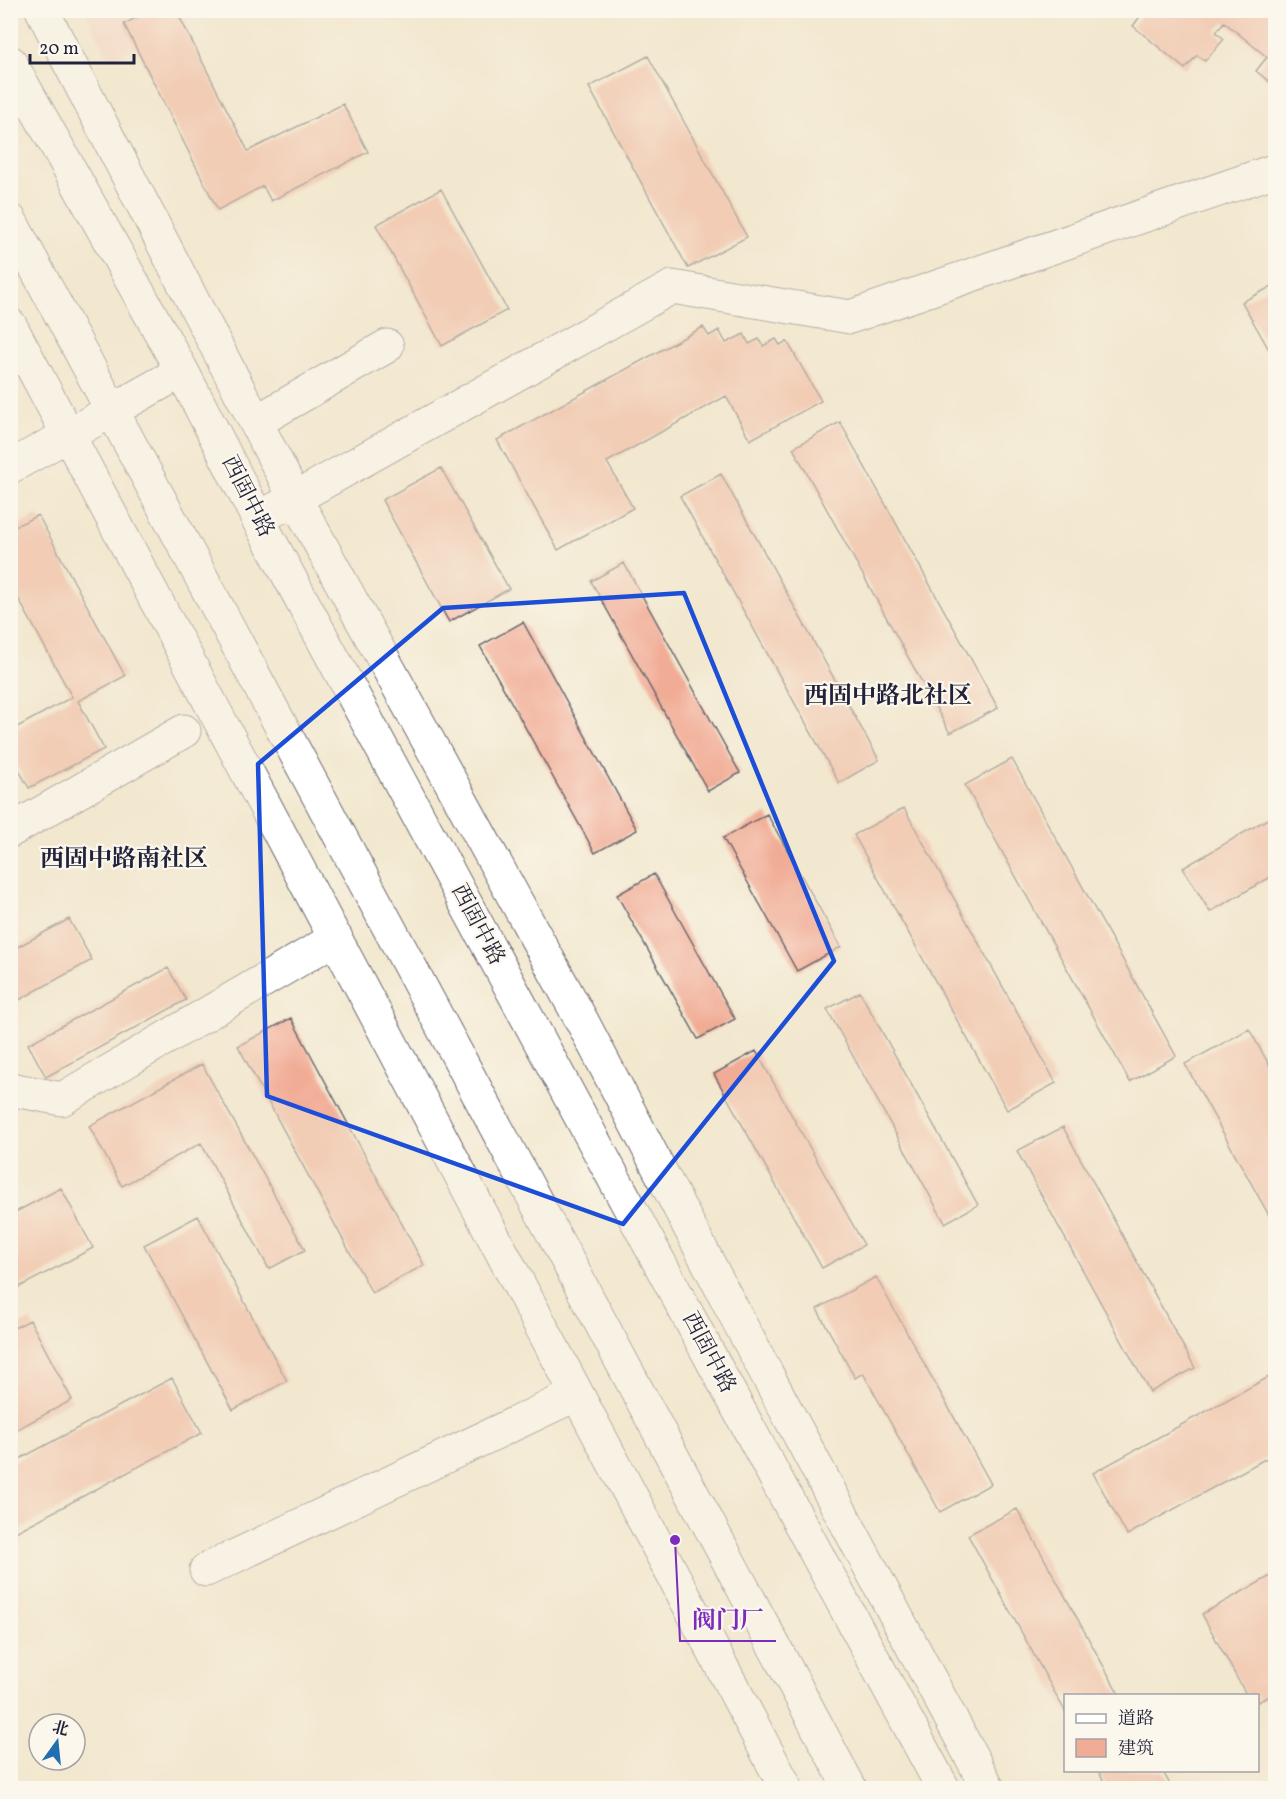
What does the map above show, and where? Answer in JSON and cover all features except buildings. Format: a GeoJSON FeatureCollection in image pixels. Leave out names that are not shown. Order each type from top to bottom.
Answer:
{"type":"FeatureCollection","features":[{"type":"Feature","properties":{"kind":"main road"},"geometry":{"type":"LineString","coordinates":[[42,10],[296,498],[583,1023],[739,1322],[988,1788]]}},
{"type":"Feature","properties":{"kind":"main road","name":"西固中路"},"geometry":{"type":"LineString","coordinates":[[10,62],[182,370],[258,519],[943,1788]]}},
{"type":"Feature","properties":{"kind":"main road"},"geometry":{"type":"LineString","coordinates":[[258,519],[672,287],[850,317],[1275,170]]}},
{"type":"Feature","properties":{"kind":"main road"},"geometry":{"type":"LineString","coordinates":[[10,220],[850,1788]]}},
{"type":"Feature","properties":{"kind":"main road"},"geometry":{"type":"LineString","coordinates":[[147,308],[187,289]]}},
{"type":"Feature","properties":{"kind":"main road"},"geometry":{"type":"LineString","coordinates":[[10,325],[786,1788]]}},
{"type":"Feature","properties":{"kind":"main road"},"geometry":{"type":"LineString","coordinates":[[256,422],[387,346]]}},
{"type":"Feature","properties":{"kind":"main road"},"geometry":{"type":"LineString","coordinates":[[10,467],[182,370]]}},
{"type":"Feature","properties":{"kind":"main road"},"geometry":{"type":"LineString","coordinates":[[14,820],[184,731]]}},
{"type":"Feature","properties":{"kind":"main road"},"geometry":{"type":"LineString","coordinates":[[10,1089],[62,1099],[336,938]]}},
{"type":"Feature","properties":{"kind":"main road"},"geometry":{"type":"LineString","coordinates":[[206,1570],[577,1394]]}},
{"type":"Feature","properties":{"kind":"highlighted area"},"geometry":{"type":"Polygon","coordinates":[[[684,593],[834,961],[623,1224],[267,1096],[258,764],[443,608],[684,593]]]}},
{"type":"Feature","properties":{"kind":"shaded area"},"geometry":{"type":"Polygon","coordinates":[[[85,11],[206,11],[110,60],[85,11]]]}},
{"type":"Feature","properties":{"kind":"place","name":"阀门厂"},"geometry":{"type":"Point","coordinates":[675,1540]}},
{"type":"Feature","properties":{"kind":"district","name":"西固中路北社区"},"geometry":{"type":"Point","coordinates":[888,697]}},
{"type":"Feature","properties":{"kind":"district","name":"西固中路南社区"},"geometry":{"type":"Point","coordinates":[124,860]}}]}
